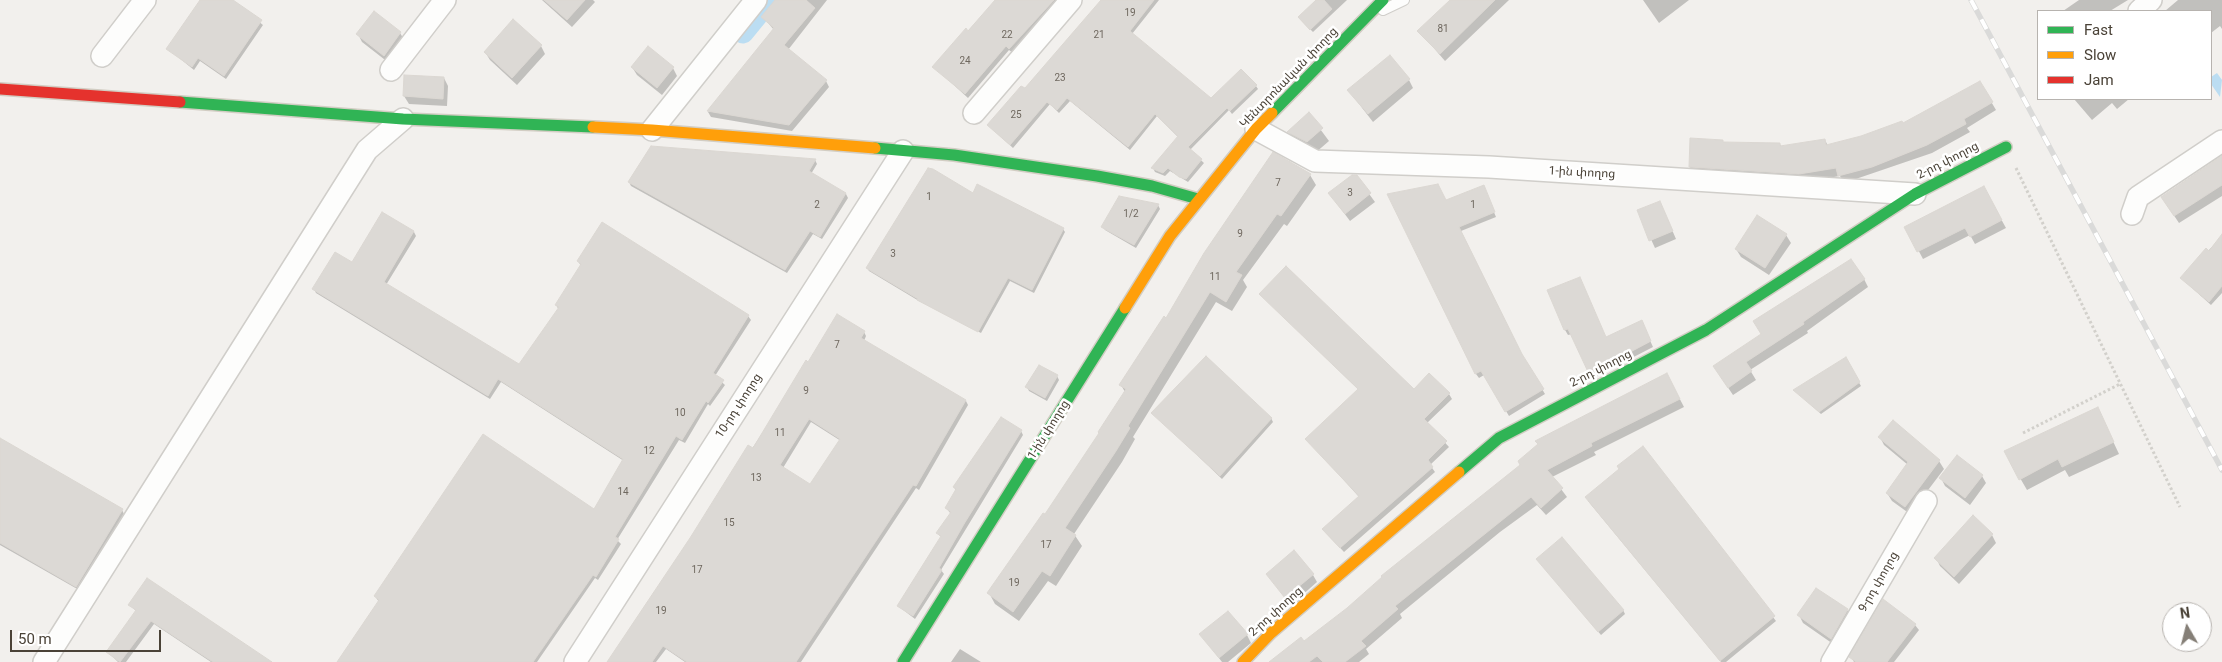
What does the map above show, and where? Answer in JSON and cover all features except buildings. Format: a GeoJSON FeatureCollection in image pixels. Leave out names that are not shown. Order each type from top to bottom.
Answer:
{"type":"FeatureCollection","features":[{"type":"Feature","properties":{"kind":"street"},"geometry":{"type":"LineString","coordinates":[[102,56],[146,0]]}},
{"type":"Feature","properties":{"kind":"street"},"geometry":{"type":"LineString","coordinates":[[391,70],[445,0]]}},
{"type":"Feature","properties":{"kind":"street"},"geometry":{"type":"LineString","coordinates":[[652,130],[756,0]]}},
{"type":"Feature","properties":{"kind":"street"},"geometry":{"type":"LineString","coordinates":[[974,113],[1072,0]]}},
{"type":"Feature","properties":{"kind":"street","name":"Կենտրոնական փողոց"},"geometry":{"type":"LineString","coordinates":[[1198,200],[1256,129],[1382,0]]}},
{"type":"Feature","properties":{"kind":"street"},"geometry":{"type":"LineString","coordinates":[[2140,10],[2152,0]]}},
{"type":"Feature","properties":{"kind":"street"},"geometry":{"type":"LineString","coordinates":[[0,89],[403,118],[652,130],[954,155],[1098,176],[1152,186],[1198,200]]}},
{"type":"Feature","properties":{"kind":"street"},"geometry":{"type":"LineString","coordinates":[[44,662],[367,150],[403,118]]}},
{"type":"Feature","properties":{"kind":"street","name":"1-ին փողոց"},"geometry":{"type":"LineString","coordinates":[[1256,129],[1315,161],[1489,167],[1915,194]]}},
{"type":"Feature","properties":{"kind":"street"},"geometry":{"type":"LineString","coordinates":[[2132,214],[2138,197],[2222,141]]}},
{"type":"Feature","properties":{"kind":"street","name":"2-րդ փողոց"},"geometry":{"type":"LineString","coordinates":[[1243,662],[1271,633],[1499,438],[1706,330],[1915,194],[2006,147]]}},
{"type":"Feature","properties":{"kind":"street","name":"10-րդ փողոց"},"geometry":{"type":"LineString","coordinates":[[575,662],[903,151]]}},
{"type":"Feature","properties":{"kind":"street","name":"1-ին փողոց"},"geometry":{"type":"LineString","coordinates":[[903,662],[1170,236],[1198,200]]}},
{"type":"Feature","properties":{"kind":"street","name":"9-րդ փողոց"},"geometry":{"type":"LineString","coordinates":[[1832,662],[1926,501]]}},
{"type":"Feature","properties":{"kind":"lane"},"geometry":{"type":"LineString","coordinates":[[1364,18],[1404,0]]}},
{"type":"Feature","properties":{"kind":"path"},"geometry":{"type":"LineString","coordinates":[[2006,147],[2180,506]]}},
{"type":"Feature","properties":{"kind":"path"},"geometry":{"type":"LineString","coordinates":[[2024,433],[2120,384]]}},
{"type":"Feature","properties":{"kind":"water"},"geometry":{"type":"Polygon","coordinates":[[[2217,73],[2222,80],[2220,97],[2212,85],[2212,76],[2217,73]]]}},
{"type":"Feature","properties":{"kind":"waterway"},"geometry":{"type":"LineString","coordinates":[[743,33],[770,0]]}},
{"type":"Feature","properties":{"kind":"railway"},"geometry":{"type":"LineString","coordinates":[[1971,0],[2222,470]]}},
{"type":"Feature","properties":{"kind":"traffic: fast"},"geometry":{"type":"LineString","coordinates":[[1272,113],[1383,0]]}},
{"type":"Feature","properties":{"kind":"traffic: fast"},"geometry":{"type":"LineString","coordinates":[[180,102],[403,119],[593,127]]}},
{"type":"Feature","properties":{"kind":"traffic: fast"},"geometry":{"type":"LineString","coordinates":[[1459,472],[1499,438],[1706,330],[1915,194],[2006,147]]}},
{"type":"Feature","properties":{"kind":"traffic: fast"},"geometry":{"type":"LineString","coordinates":[[875,148],[954,155],[1097,176],[1152,186],[1198,199]]}},
{"type":"Feature","properties":{"kind":"traffic: fast"},"geometry":{"type":"LineString","coordinates":[[903,662],[1125,308]]}},
{"type":"Feature","properties":{"kind":"traffic: slow"},"geometry":{"type":"LineString","coordinates":[[1125,308],[1170,236],[1256,129],[1272,113]]}},
{"type":"Feature","properties":{"kind":"traffic: slow"},"geometry":{"type":"LineString","coordinates":[[593,127],[875,148]]}},
{"type":"Feature","properties":{"kind":"traffic: slow"},"geometry":{"type":"LineString","coordinates":[[1243,662],[1271,633],[1459,472]]}},
{"type":"Feature","properties":{"kind":"traffic: jam"},"geometry":{"type":"LineString","coordinates":[[0,89],[180,102]]}}]}
